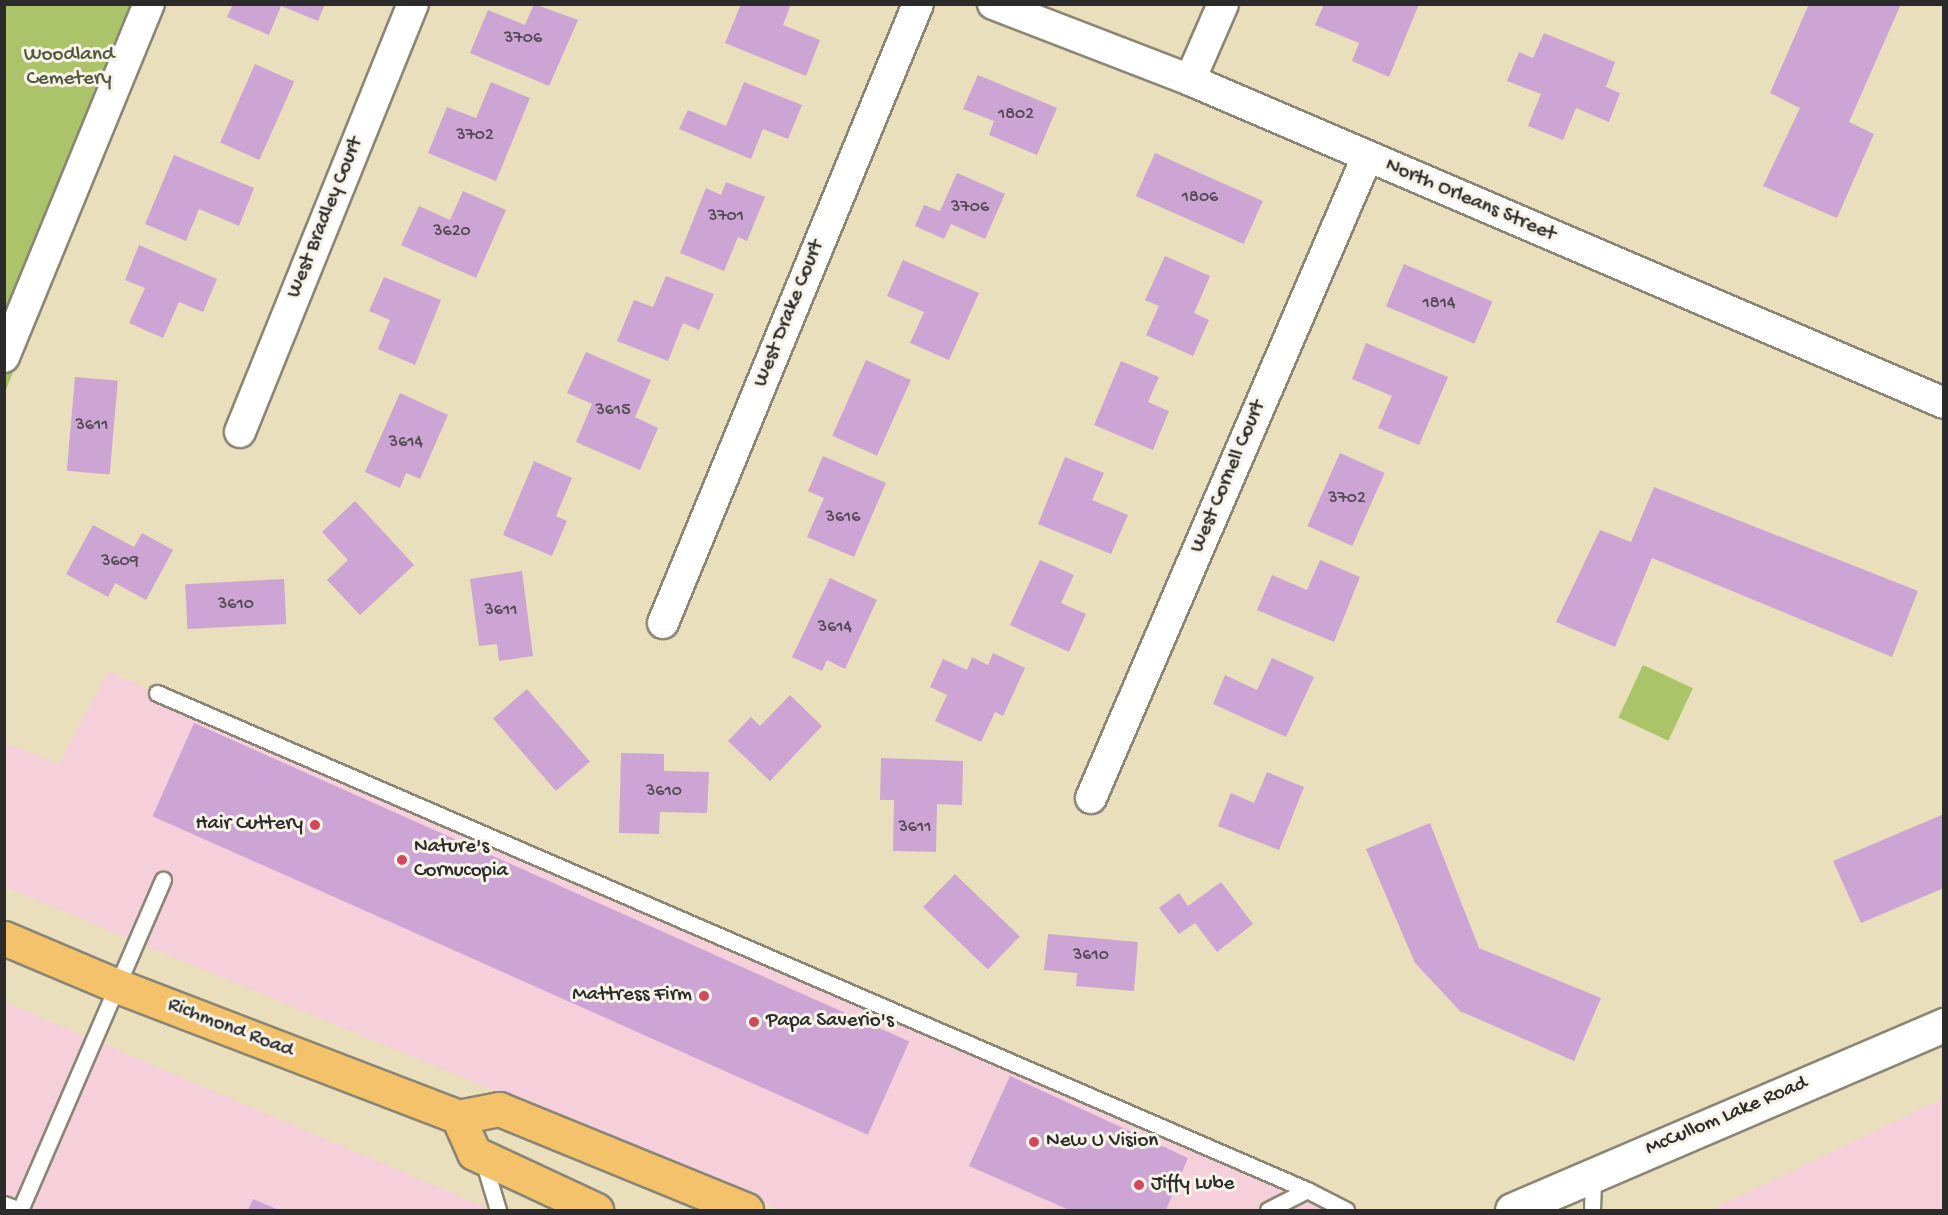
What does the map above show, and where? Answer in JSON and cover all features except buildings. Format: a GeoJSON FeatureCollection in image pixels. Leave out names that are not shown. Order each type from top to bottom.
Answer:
{"type":"FeatureCollection","features":[{"type":"Feature","properties":{"kind":"main road","name":"Richmond Road"},"geometry":{"type":"LineString","coordinates":[[4,938],[115,985],[458,1117]]}},
{"type":"Feature","properties":{"kind":"main road"},"geometry":{"type":"LineString","coordinates":[[596,1210],[474,1154],[458,1117],[499,1109],[746,1210]]}},
{"type":"Feature","properties":{"kind":"street"},"geometry":{"type":"LineString","coordinates":[[4,357],[149,4]]}},
{"type":"Feature","properties":{"kind":"street","name":"West Bradley Court"},"geometry":{"type":"LineString","coordinates":[[240,432],[413,4]]}},
{"type":"Feature","properties":{"kind":"street","name":"West Drake Court"},"geometry":{"type":"LineString","coordinates":[[663,623],[918,4]]}},
{"type":"Feature","properties":{"kind":"street","name":"North Orleans Street"},"geometry":{"type":"LineString","coordinates":[[993,4],[1190,80],[1944,403]]}},
{"type":"Feature","properties":{"kind":"street"},"geometry":{"type":"LineString","coordinates":[[1190,80],[1223,4]]}},
{"type":"Feature","properties":{"kind":"street","name":"West Cornell Court"},"geometry":{"type":"LineString","coordinates":[[1091,798],[1367,157]]}},
{"type":"Feature","properties":{"kind":"street","name":"McCullom Lake Road"},"geometry":{"type":"LineString","coordinates":[[1512,1210],[1944,1025]]}},
{"type":"Feature","properties":{"kind":"lane"},"geometry":{"type":"LineString","coordinates":[[157,693],[1307,1190],[1346,1210]]}},
{"type":"Feature","properties":{"kind":"lane"},"geometry":{"type":"LineString","coordinates":[[4,1204],[20,1210],[115,985],[163,880]]}},
{"type":"Feature","properties":{"kind":"lane"},"geometry":{"type":"LineString","coordinates":[[482,1157],[498,1210]]}},
{"type":"Feature","properties":{"kind":"lane"},"geometry":{"type":"LineString","coordinates":[[1592,1210],[1593,1174]]}},
{"type":"Feature","properties":{"kind":"lane"},"geometry":{"type":"LineString","coordinates":[[1268,1210],[1307,1190]]}},
{"type":"Feature","properties":{"kind":"shaded area"},"geometry":{"type":"Polygon","coordinates":[[[108,671],[1331,1210],[781,1210],[5,887],[4,743],[59,764],[108,671]]]}},
{"type":"Feature","properties":{"kind":"shaded area"},"geometry":{"type":"Polygon","coordinates":[[[5,1002],[492,1210],[5,1210],[5,1002]]]}},
{"type":"Feature","properties":{"kind":"shaded area"},"geometry":{"type":"Polygon","coordinates":[[[1943,1098],[1943,1210],[1711,1210],[1943,1098]]]}},
{"type":"Feature","properties":{"kind":"green space","name":"Woodland Cemetery"},"geometry":{"type":"Polygon","coordinates":[[[5,5],[163,5],[5,392],[5,5]]]}},
{"type":"Feature","properties":{"kind":"green space"},"geometry":{"type":"Polygon","coordinates":[[[1643,665],[1693,688],[1668,741],[1618,718],[1643,665]]]}},
{"type":"Feature","properties":{"kind":"place","name":"Hair Cuttery"},"geometry":{"type":"Point","coordinates":[315,825]}},
{"type":"Feature","properties":{"kind":"place","name":"Nature's Cornucopia"},"geometry":{"type":"Point","coordinates":[402,860]}},
{"type":"Feature","properties":{"kind":"place","name":"Mattress Firm"},"geometry":{"type":"Point","coordinates":[704,996]}},
{"type":"Feature","properties":{"kind":"place","name":"Papa Saverio's"},"geometry":{"type":"Point","coordinates":[754,1022]}},
{"type":"Feature","properties":{"kind":"place","name":"New U Vision"},"geometry":{"type":"Point","coordinates":[1034,1142]}},
{"type":"Feature","properties":{"kind":"place","name":"Jiffy Lube"},"geometry":{"type":"Point","coordinates":[1139,1185]}}]}
